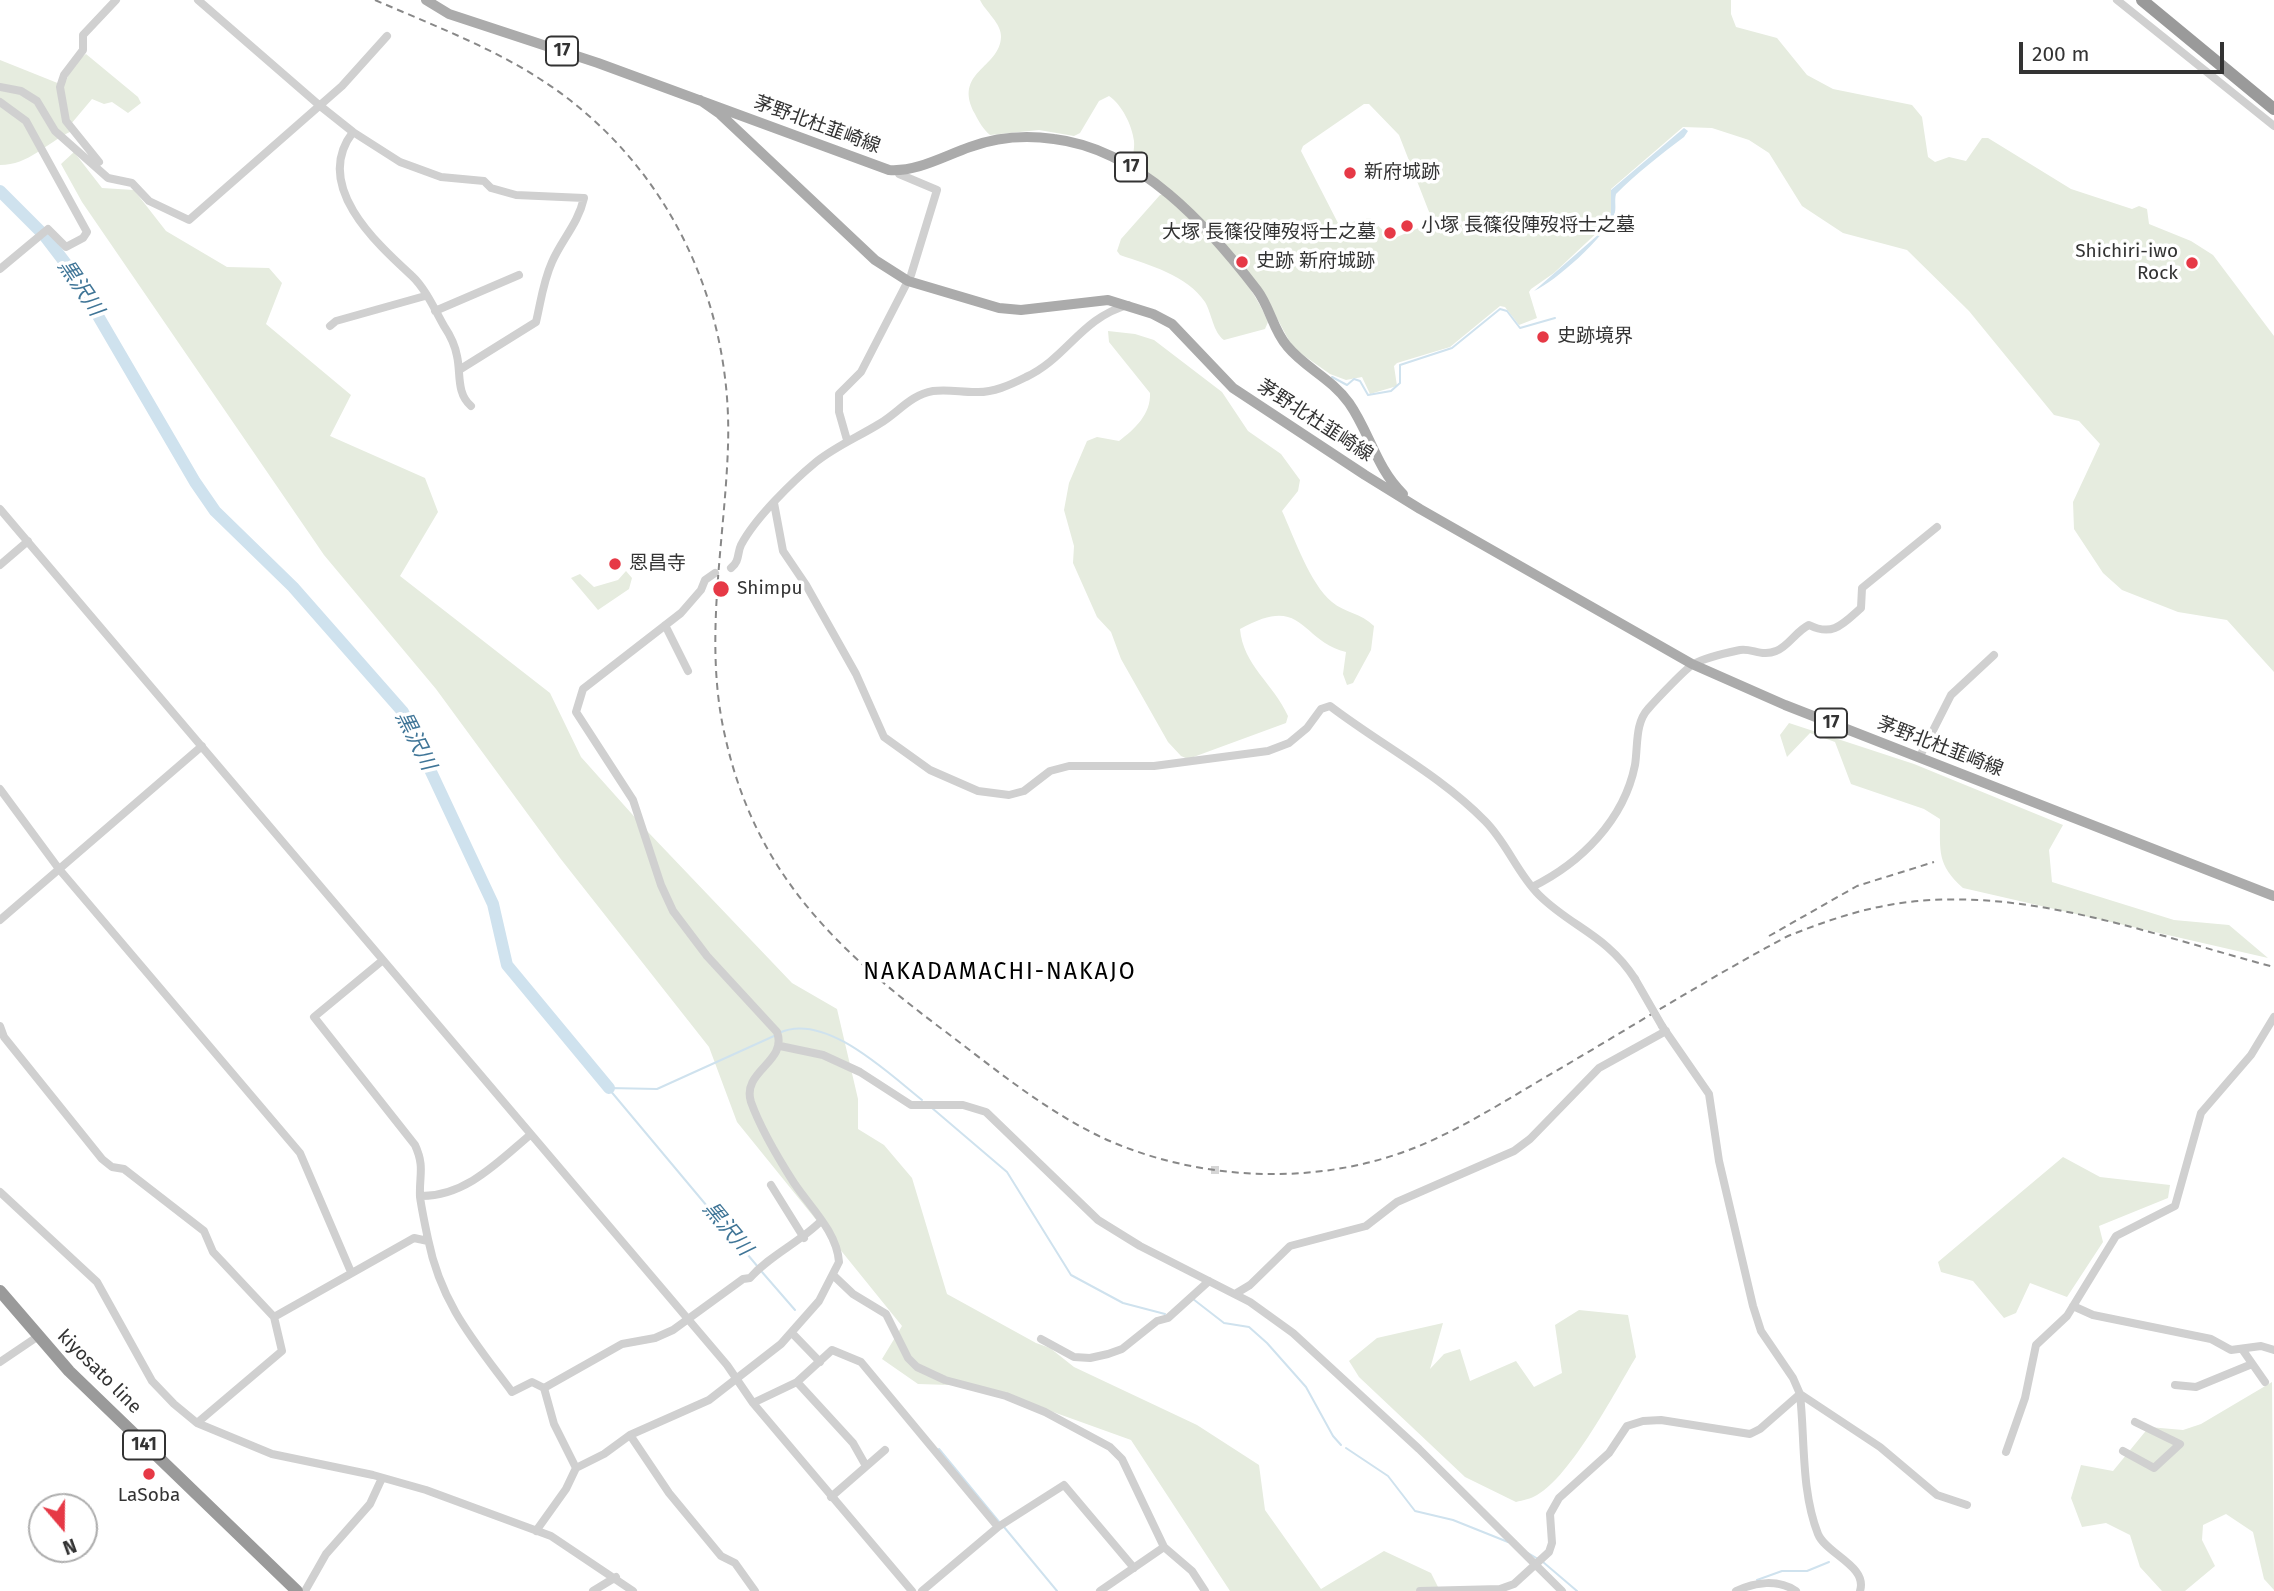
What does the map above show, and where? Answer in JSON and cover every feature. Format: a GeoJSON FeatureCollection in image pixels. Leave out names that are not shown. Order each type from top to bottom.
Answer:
{"type":"FeatureCollection","features":[{"type":"Feature","properties":{"kind":"highway"},"geometry":{"type":"LineString","coordinates":[[2142,0],[2274,109]]}},
{"type":"Feature","properties":{"kind":"highway","name":"kiyosato line"},"geometry":{"type":"LineString","coordinates":[[0,1291],[37,1337],[297,1591]]}},
{"type":"Feature","properties":{"kind":"main road","name":"茅野北杜韮崎線"},"geometry":{"type":"LineString","coordinates":[[426,0],[449,14],[700,100],[845,156],[898,171],[986,142],[1020,137],[1071,141],[1138,170],[1181,204],[1257,290],[1284,344],[1336,387],[1358,419],[1383,471],[1420,509]]}},
{"type":"Feature","properties":{"kind":"main road","name":"茅野北杜韮崎線"},"geometry":{"type":"LineString","coordinates":[[700,100],[720,114],[875,260],[908,281],[999,308],[1021,310],[1108,300],[1130,305],[1172,324],[1233,388],[1420,509],[1692,664],[1734,685],[2274,895]]}},
{"type":"Feature","properties":{"kind":"street"},"geometry":{"type":"LineString","coordinates":[[98,168],[99,161],[66,121],[60,87],[64,75],[83,50],[83,35],[116,0]]}},
{"type":"Feature","properties":{"kind":"street"},"geometry":{"type":"LineString","coordinates":[[198,0],[319,106],[352,132],[400,162],[433,174],[481,180],[491,188],[516,195],[584,198],[575,225],[555,256],[544,280],[536,322],[459,370]]}},
{"type":"Feature","properties":{"kind":"street"},"geometry":{"type":"LineString","coordinates":[[2117,0],[2274,126]]}},
{"type":"Feature","properties":{"kind":"street"},"geometry":{"type":"LineString","coordinates":[[0,87],[21,91],[37,101],[55,131],[108,178],[132,183],[149,201],[189,220],[360,68],[387,36]]}},
{"type":"Feature","properties":{"kind":"street"},"geometry":{"type":"LineString","coordinates":[[0,102],[26,121],[88,232],[87,236],[66,247],[48,229],[0,268]]}},
{"type":"Feature","properties":{"kind":"street"},"geometry":{"type":"LineString","coordinates":[[352,132],[344,144],[340,160],[347,201],[363,228],[397,265],[413,277],[435,312],[452,341],[463,397],[471,406]]}},
{"type":"Feature","properties":{"kind":"street"},"geometry":{"type":"LineString","coordinates":[[847,440],[839,412],[839,394],[861,372],[908,281],[937,190],[899,174],[898,171]]}},
{"type":"Feature","properties":{"kind":"street"},"geometry":{"type":"LineString","coordinates":[[435,312],[519,275]]}},
{"type":"Feature","properties":{"kind":"street"},"geometry":{"type":"LineString","coordinates":[[330,326],[337,321],[425,296]]}},
{"type":"Feature","properties":{"kind":"street"},"geometry":{"type":"LineString","coordinates":[[731,568],[736,564],[740,546],[774,503],[817,462],[847,440],[881,423],[915,397],[939,390],[977,393],[998,389],[1027,377],[1056,359],[1073,337],[1094,320],[1110,310],[1130,305]]}},
{"type":"Feature","properties":{"kind":"street"},"geometry":{"type":"LineString","coordinates":[[774,503],[783,551],[806,585],[856,674],[884,737],[930,771],[978,791],[1009,795],[1024,791],[1050,771],[1069,766],[1154,766],[1278,748],[1298,736],[1321,709],[1331,706],[1367,734],[1432,776],[1486,822],[1532,887],[1550,904],[1600,939],[1635,979],[1664,1029],[1709,1094],[1719,1161],[1753,1306],[1761,1331],[1793,1378],[1800,1394],[1810,1507],[1817,1532],[1823,1545],[1858,1574],[1862,1584],[1860,1591]]}},
{"type":"Feature","properties":{"kind":"street"},"geometry":{"type":"LineString","coordinates":[[0,509],[737,1379],[753,1403],[912,1591]]}},
{"type":"Feature","properties":{"kind":"street"},"geometry":{"type":"LineString","coordinates":[[1532,887],[1561,873],[1611,822],[1626,794],[1635,766],[1640,722],[1646,710],[1692,664],[1744,649],[1759,655],[1779,651],[1798,630],[1809,625],[1823,632],[1838,629],[1861,608],[1862,588],[1937,527]]}},
{"type":"Feature","properties":{"kind":"street"},"geometry":{"type":"LineString","coordinates":[[0,565],[28,541]]}},
{"type":"Feature","properties":{"kind":"street"},"geometry":{"type":"LineString","coordinates":[[715,573],[705,580],[687,608],[589,683],[583,689],[576,712],[633,800],[661,886],[673,911],[708,956],[775,1026],[780,1046]]}},
{"type":"Feature","properties":{"kind":"street"},"geometry":{"type":"LineString","coordinates":[[665,625],[688,671]]}},
{"type":"Feature","properties":{"kind":"street"},"geometry":{"type":"LineString","coordinates":[[1919,758],[1951,695],[1994,655]]}},
{"type":"Feature","properties":{"kind":"street"},"geometry":{"type":"LineString","coordinates":[[0,920],[202,746]]}},
{"type":"Feature","properties":{"kind":"street"},"geometry":{"type":"LineString","coordinates":[[0,789],[59,869],[300,1153],[351,1272]]}},
{"type":"Feature","properties":{"kind":"street"},"geometry":{"type":"LineString","coordinates":[[383,960],[314,1017],[415,1145],[423,1163],[420,1196],[428,1241],[445,1298],[512,1392],[532,1382],[544,1388],[554,1424],[576,1468]]}},
{"type":"Feature","properties":{"kind":"street"},"geometry":{"type":"LineString","coordinates":[[2006,1452],[2025,1398],[2036,1345],[2073,1306],[2116,1237],[2175,1206],[2201,1113],[2251,1055],[2274,1017]]}},
{"type":"Feature","properties":{"kind":"street"},"geometry":{"type":"LineString","coordinates":[[0,1026],[4,1037],[102,1159],[112,1167],[124,1169],[204,1231],[213,1252],[274,1317],[282,1351],[197,1423]]}},
{"type":"Feature","properties":{"kind":"street"},"geometry":{"type":"LineString","coordinates":[[1235,1294],[1290,1246],[1366,1226],[1397,1202],[1514,1150],[1530,1139],[1599,1068],[1664,1029]]}},
{"type":"Feature","properties":{"kind":"street"},"geometry":{"type":"LineString","coordinates":[[780,1046],[823,1055],[860,1072],[903,1103],[922,1106],[963,1105],[986,1112],[1051,1172],[1087,1212],[1157,1254],[1235,1294],[1293,1334],[1419,1449],[1563,1591]]}},
{"type":"Feature","properties":{"kind":"street"},"geometry":{"type":"LineString","coordinates":[[536,1531],[566,1489],[576,1468],[604,1454],[630,1435],[709,1400],[737,1379],[792,1333],[818,1301],[837,1268],[838,1256],[821,1222],[761,1127],[750,1097],[752,1083],[780,1046]]}},
{"type":"Feature","properties":{"kind":"street"},"geometry":{"type":"LineString","coordinates":[[420,1196],[438,1196],[482,1176],[530,1135]]}},
{"type":"Feature","properties":{"kind":"street"},"geometry":{"type":"LineString","coordinates":[[771,1185],[804,1238]]}},
{"type":"Feature","properties":{"kind":"street"},"geometry":{"type":"LineString","coordinates":[[0,1192],[97,1282],[152,1381],[197,1423],[272,1454],[426,1490],[551,1536],[616,1577],[633,1591]]}},
{"type":"Feature","properties":{"kind":"street"},"geometry":{"type":"LineString","coordinates":[[544,1388],[622,1344],[663,1336],[804,1238],[821,1222]]}},
{"type":"Feature","properties":{"kind":"street"},"geometry":{"type":"LineString","coordinates":[[274,1317],[414,1238],[428,1241]]}},
{"type":"Feature","properties":{"kind":"street"},"geometry":{"type":"LineString","coordinates":[[833,1275],[853,1294],[886,1314],[908,1358],[917,1367],[945,1380],[1006,1396],[1045,1412],[1110,1447],[1122,1459],[1164,1547],[1192,1571],[1205,1591]]}},
{"type":"Feature","properties":{"kind":"street"},"geometry":{"type":"LineString","coordinates":[[1041,1339],[1074,1357],[1090,1358],[1108,1354],[1122,1349],[1157,1321],[1168,1318],[1209,1281]]}},
{"type":"Feature","properties":{"kind":"street"},"geometry":{"type":"LineString","coordinates":[[2073,1306],[2093,1315],[2138,1323],[2172,1334],[2193,1334],[2231,1350],[2261,1346],[2274,1350]]}},
{"type":"Feature","properties":{"kind":"street"},"geometry":{"type":"LineString","coordinates":[[792,1333],[820,1362]]}},
{"type":"Feature","properties":{"kind":"street"},"geometry":{"type":"LineString","coordinates":[[0,1362],[37,1337]]}},
{"type":"Feature","properties":{"kind":"street"},"geometry":{"type":"LineString","coordinates":[[2242,1349],[2265,1382]]}},
{"type":"Feature","properties":{"kind":"street"},"geometry":{"type":"LineString","coordinates":[[753,1403],[797,1382],[832,1350],[861,1362],[999,1527]]}},
{"type":"Feature","properties":{"kind":"street"},"geometry":{"type":"LineString","coordinates":[[2175,1385],[2196,1387],[2252,1364]]}},
{"type":"Feature","properties":{"kind":"street"},"geometry":{"type":"LineString","coordinates":[[797,1382],[853,1443],[866,1466]]}},
{"type":"Feature","properties":{"kind":"street"},"geometry":{"type":"LineString","coordinates":[[1800,1394],[1880,1447],[1937,1495],[1967,1505]]}},
{"type":"Feature","properties":{"kind":"street"},"geometry":{"type":"LineString","coordinates":[[1420,1591],[1500,1589],[1514,1584],[1538,1565],[1552,1543],[1550,1521],[1554,1506],[1609,1453],[1627,1426],[1643,1420],[1661,1420],[1750,1434],[1800,1394]]}},
{"type":"Feature","properties":{"kind":"street"},"geometry":{"type":"LineString","coordinates":[[2123,1451],[2154,1468],[2180,1444],[2135,1422]]}},
{"type":"Feature","properties":{"kind":"street"},"geometry":{"type":"LineString","coordinates":[[630,1435],[668,1493],[721,1556],[735,1563],[755,1591]]}},
{"type":"Feature","properties":{"kind":"street"},"geometry":{"type":"LineString","coordinates":[[831,1497],[885,1450]]}},
{"type":"Feature","properties":{"kind":"street"},"geometry":{"type":"LineString","coordinates":[[305,1591],[326,1554],[370,1504],[382,1478]]}},
{"type":"Feature","properties":{"kind":"street"},"geometry":{"type":"LineString","coordinates":[[922,1591],[999,1527],[1064,1485],[1134,1568]]}},
{"type":"Feature","properties":{"kind":"street"},"geometry":{"type":"LineString","coordinates":[[1100,1591],[1164,1547]]}},
{"type":"Feature","properties":{"kind":"street"},"geometry":{"type":"LineString","coordinates":[[593,1591],[616,1577]]}},
{"type":"Feature","properties":{"kind":"street"},"geometry":{"type":"LineString","coordinates":[[1736,1591],[1765,1583],[1779,1584],[1796,1591]]}},
{"type":"Feature","properties":{"kind":"shaded area"},"geometry":{"type":"Polygon","coordinates":[[[980,0],[1731,0],[1731,14],[1736,27],[1777,38],[1807,75],[1833,89],[1912,105],[1922,117],[1928,157],[1935,162],[1949,157],[1966,161],[1982,138],[1988,138],[2071,189],[2132,209],[2139,206],[2147,209],[2149,224],[2191,241],[2213,255],[2274,336],[2274,672],[2227,620],[2178,612],[2122,590],[2103,573],[2074,529],[2073,502],[2100,444],[2079,421],[2054,415],[1969,311],[1907,250],[1843,233],[1802,206],[1769,153],[1749,140],[1712,128],[1683,127],[1611,189],[1611,213],[1602,228],[1554,273],[1531,289],[1529,292],[1537,318],[1519,325],[1505,307],[1500,306],[1450,347],[1397,363],[1394,366],[1397,386],[1370,394],[1362,377],[1346,380],[1330,374],[1293,348],[1264,294],[1174,193],[1136,164],[1129,122],[1109,96],[1099,101],[1080,133],[1074,136],[1039,130],[990,135],[988,133],[975,114],[969,100],[969,89],[973,79],[999,47],[1001,32],[980,0]],[[1364,104],[1303,146],[1301,151],[1339,225],[1370,218],[1392,239],[1433,222],[1399,135],[1369,104],[1364,104]]]}},
{"type":"Feature","properties":{"kind":"shaded area"},"geometry":{"type":"Polygon","coordinates":[[[86,54],[138,97],[141,103],[128,113],[112,102],[104,104],[92,99],[71,124],[72,131],[29,157],[0,165],[0,60],[60,84],[66,81],[73,64],[86,54]]]}},
{"type":"Feature","properties":{"kind":"shaded area"},"geometry":{"type":"Polygon","coordinates":[[[74,152],[102,188],[134,190],[166,231],[227,267],[269,268],[282,283],[266,324],[351,395],[330,436],[425,478],[438,512],[400,576],[550,693],[581,757],[648,832],[792,983],[837,1009],[858,1099],[858,1129],[884,1145],[912,1178],[947,1294],[1050,1348],[1074,1367],[1197,1425],[1259,1465],[1265,1510],[1321,1589],[1384,1551],[1431,1573],[1440,1591],[1230,1591],[1131,1440],[981,1386],[918,1384],[882,1359],[902,1326],[737,1122],[709,1047],[560,858],[436,689],[324,555],[82,202],[61,164],[74,152]]]}},
{"type":"Feature","properties":{"kind":"shaded area"},"geometry":{"type":"Polygon","coordinates":[[[1160,195],[1165,195],[1236,270],[1249,287],[1268,322],[1265,329],[1224,340],[1217,332],[1205,302],[1188,285],[1167,272],[1120,255],[1117,251],[1121,239],[1160,195]]]}},
{"type":"Feature","properties":{"kind":"shaded area"},"geometry":{"type":"Polygon","coordinates":[[[1108,331],[1135,334],[1154,340],[1222,392],[1248,431],[1281,454],[1300,480],[1298,491],[1282,511],[1310,572],[1332,602],[1374,626],[1371,650],[1353,683],[1347,685],[1343,674],[1346,652],[1331,646],[1299,622],[1289,617],[1277,616],[1261,619],[1240,629],[1242,642],[1253,664],[1288,716],[1286,723],[1188,759],[1181,756],[1168,742],[1121,659],[1111,632],[1097,617],[1073,563],[1074,546],[1064,510],[1069,483],[1087,441],[1097,437],[1119,441],[1141,420],[1150,401],[1150,393],[1109,342],[1108,331]]]}},
{"type":"Feature","properties":{"kind":"shaded area"},"geometry":{"type":"Polygon","coordinates":[[[626,571],[632,578],[629,589],[598,610],[571,578],[580,574],[594,587],[618,580],[626,571]]]}},
{"type":"Feature","properties":{"kind":"shaded area"},"geometry":{"type":"Polygon","coordinates":[[[1789,723],[1914,764],[2063,825],[2049,850],[2052,882],[2174,920],[2229,925],[2268,958],[1963,888],[1944,864],[1940,819],[1924,809],[1851,784],[1835,742],[1810,733],[1787,757],[1780,735],[1789,723]]]}},
{"type":"Feature","properties":{"kind":"shaded area"},"geometry":{"type":"Polygon","coordinates":[[[2063,1157],[2100,1177],[2170,1185],[2168,1198],[2099,1226],[2103,1242],[2067,1297],[2030,1283],[2016,1313],[2004,1318],[1973,1281],[1941,1272],[1938,1262],[2063,1157]]]}},
{"type":"Feature","properties":{"kind":"shaded area"},"geometry":{"type":"Polygon","coordinates":[[[1579,1310],[1628,1315],[1636,1357],[1591,1432],[1564,1470],[1537,1495],[1516,1502],[1465,1477],[1359,1377],[1349,1361],[1377,1338],[1443,1323],[1430,1369],[1444,1354],[1460,1349],[1470,1381],[1516,1361],[1534,1387],[1562,1373],[1555,1325],[1579,1310]]]}},
{"type":"Feature","properties":{"kind":"shaded area"},"geometry":{"type":"Polygon","coordinates":[[[2272,1382],[2274,1590],[2264,1579],[2253,1532],[2226,1514],[2203,1525],[2202,1540],[2215,1566],[2185,1591],[2162,1591],[2140,1567],[2130,1535],[2106,1523],[2082,1527],[2071,1498],[2081,1465],[2113,1471],[2149,1427],[2183,1430],[2201,1424],[2272,1382]]]}},
{"type":"Feature","properties":{"kind":"water"},"geometry":{"type":"Polygon","coordinates":[[[1684,128],[1688,131],[1684,137],[1616,194],[1614,215],[1590,247],[1554,278],[1534,291],[1599,234],[1611,213],[1611,190],[1684,128]]]}},
{"type":"Feature","properties":{"kind":"waterway","name":"黒沢川"},"geometry":{"type":"LineString","coordinates":[[0,191],[44,235],[73,273],[195,482],[215,511],[293,587],[403,712],[493,904],[507,965],[609,1088]]}},
{"type":"Feature","properties":{"kind":"waterway"},"geometry":{"type":"LineString","coordinates":[[1332,377],[1347,385],[1354,379],[1360,381],[1368,395],[1391,391],[1400,383],[1400,365],[1452,348],[1500,309],[1507,311],[1520,328],[1555,318]]}},
{"type":"Feature","properties":{"kind":"waterway"},"geometry":{"type":"LineString","coordinates":[[779,1033],[797,1028],[836,1038],[855,1048],[922,1100]]}},
{"type":"Feature","properties":{"kind":"waterway"},"geometry":{"type":"LineString","coordinates":[[609,1088],[657,1089],[774,1036]]}},
{"type":"Feature","properties":{"kind":"waterway","name":"黒沢川"},"geometry":{"type":"LineString","coordinates":[[609,1089],[758,1267]]}},
{"type":"Feature","properties":{"kind":"waterway"},"geometry":{"type":"LineString","coordinates":[[932,1108],[1007,1172],[1071,1275],[1123,1303],[1165,1314]]}},
{"type":"Feature","properties":{"kind":"waterway","name":"黒沢川"},"geometry":{"type":"LineString","coordinates":[[762,1272],[795,1310]]}},
{"type":"Feature","properties":{"kind":"waterway"},"geometry":{"type":"LineString","coordinates":[[1193,1299],[1224,1323],[1249,1327],[1267,1343],[1306,1387],[1333,1436],[1341,1445]]}},
{"type":"Feature","properties":{"kind":"waterway"},"geometry":{"type":"LineString","coordinates":[[1346,1448],[1388,1476],[1415,1511],[1453,1520],[1508,1542]]}},
{"type":"Feature","properties":{"kind":"waterway","name":"黒沢川"},"geometry":{"type":"LineString","coordinates":[[939,1449],[1000,1523]]}},
{"type":"Feature","properties":{"kind":"waterway","name":"黒沢川"},"geometry":{"type":"LineString","coordinates":[[1004,1527],[1057,1591]]}},
{"type":"Feature","properties":{"kind":"waterway"},"geometry":{"type":"LineString","coordinates":[[1528,1553],[1538,1559]]}},
{"type":"Feature","properties":{"kind":"waterway"},"geometry":{"type":"LineString","coordinates":[[1543,1562],[1577,1591]]}},
{"type":"Feature","properties":{"kind":"waterway"},"geometry":{"type":"LineString","coordinates":[[1757,1580],[1782,1571],[1807,1571],[1829,1562]]}},
{"type":"Feature","properties":{"kind":"tunnel"},"geometry":{"type":"LineString","coordinates":[[1215,1162],[1215,1174]]}},
{"type":"Feature","properties":{"kind":"railway"},"geometry":{"type":"LineString","coordinates":[[375,0],[478,45],[537,77],[582,110],[621,148],[655,190],[682,236],[703,285],[718,337],[726,391],[728,446],[717,591],[716,664],[725,736],[739,785],[757,829],[779,869],[806,905],[836,939],[870,971],[906,1002],[1022,1089],[1103,1138],[1140,1153],[1179,1164],[1220,1171],[1301,1173],[1342,1168],[1381,1159],[1419,1146],[1472,1120],[1788,936],[1838,918],[1889,905],[1937,900],[1986,900],[2035,906],[2132,927],[2274,967]]}},
{"type":"Feature","properties":{"kind":"railway"},"geometry":{"type":"LineString","coordinates":[[1769,936],[1857,886],[1934,862]]}},
{"type":"Feature","properties":{"kind":"place","name":"新府城跡"},"geometry":{"type":"Point","coordinates":[1350,173]}},
{"type":"Feature","properties":{"kind":"place","name":"小塚 長篠役陣歿将士之墓"},"geometry":{"type":"Point","coordinates":[1407,226]}},
{"type":"Feature","properties":{"kind":"place","name":"大塚 長篠役陣歿将士之墓"},"geometry":{"type":"Point","coordinates":[1390,233]}},
{"type":"Feature","properties":{"kind":"place","name":"史跡 新府城跡"},"geometry":{"type":"Point","coordinates":[1242,262]}},
{"type":"Feature","properties":{"kind":"place","name":"Shichiri-iwo Rock"},"geometry":{"type":"Point","coordinates":[2192,263]}},
{"type":"Feature","properties":{"kind":"place","name":"史跡境界"},"geometry":{"type":"Point","coordinates":[1543,337]}},
{"type":"Feature","properties":{"kind":"place","name":"恩昌寺"},"geometry":{"type":"Point","coordinates":[615,564]}},
{"type":"Feature","properties":{"kind":"place","name":"Shimpu"},"geometry":{"type":"Point","coordinates":[721,589]}},
{"type":"Feature","properties":{"kind":"place","name":"LaSoba"},"geometry":{"type":"Point","coordinates":[149,1474]}},
{"type":"Feature","properties":{"kind":"district","name":"NAKADAMACHI-NAKAJO"},"geometry":{"type":"Point","coordinates":[1000,973]}}]}
